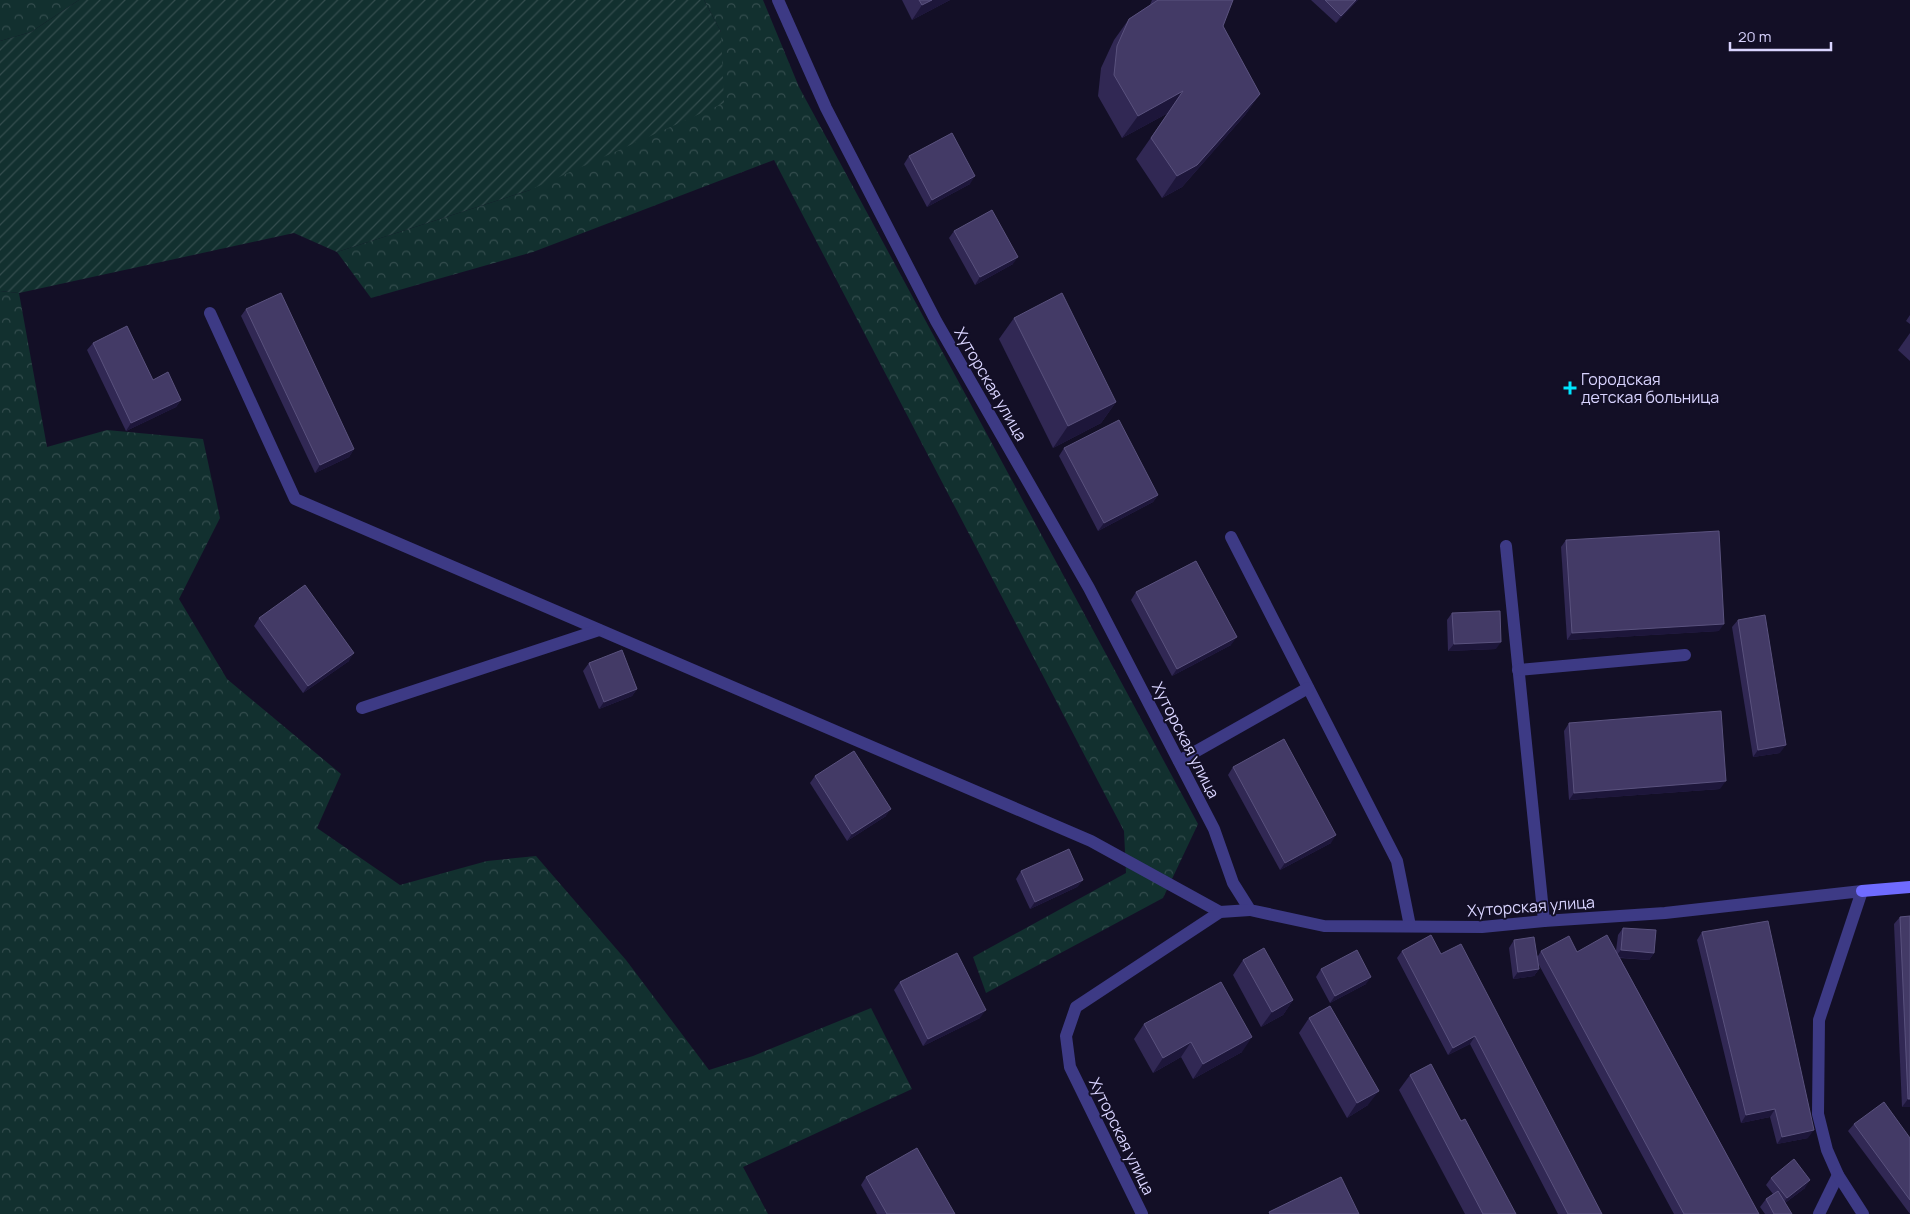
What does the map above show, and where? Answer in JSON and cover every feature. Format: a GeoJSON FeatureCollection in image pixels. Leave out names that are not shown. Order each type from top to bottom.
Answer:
{"type":"FeatureCollection","features":[{"type":"Feature","properties":{"kind":"street","name":"Хуторская улица"},"geometry":{"type":"LineString","coordinates":[[778,0],[826,108],[936,320],[1089,588],[1214,829],[1233,883],[1250,910],[1324,926],[1482,927],[1665,913],[1910,886]]}},
{"type":"Feature","properties":{"kind":"street"},"geometry":{"type":"LineString","coordinates":[[210,313],[295,500],[1090,841],[1220,912],[1250,910]]}},
{"type":"Feature","properties":{"kind":"street"},"geometry":{"type":"LineString","coordinates":[[1231,537],[1397,861],[1410,926]]}},
{"type":"Feature","properties":{"kind":"street"},"geometry":{"type":"LineString","coordinates":[[1506,546],[1544,921]]}},
{"type":"Feature","properties":{"kind":"street"},"geometry":{"type":"LineString","coordinates":[[362,708],[599,630]]}},
{"type":"Feature","properties":{"kind":"street"},"geometry":{"type":"LineString","coordinates":[[1518,670],[1685,655]]}},
{"type":"Feature","properties":{"kind":"street"},"geometry":{"type":"LineString","coordinates":[[1179,761],[1308,688]]}},
{"type":"Feature","properties":{"kind":"street"},"geometry":{"type":"LineString","coordinates":[[1862,891],[1819,1020],[1818,1114],[1827,1150],[1838,1175],[1863,1214]]}},
{"type":"Feature","properties":{"kind":"street","name":"Хуторская улица"},"geometry":{"type":"LineString","coordinates":[[1142,1214],[1070,1067],[1066,1036],[1076,1007],[1220,912]]}},
{"type":"Feature","properties":{"kind":"street"},"geometry":{"type":"LineString","coordinates":[[1819,1214],[1838,1175]]}},
{"type":"Feature","properties":{"kind":"green space"},"geometry":{"type":"Polygon","coordinates":[[[0,0],[79,0],[31,32],[0,41],[0,0]]]}},
{"type":"Feature","properties":{"kind":"green space"},"geometry":{"type":"Polygon","coordinates":[[[79,0],[704,0],[721,32],[724,103],[530,190],[337,252],[294,233],[19,293],[0,291],[0,41],[31,32],[79,0]]]}},
{"type":"Feature","properties":{"kind":"green space"},"geometry":{"type":"Polygon","coordinates":[[[704,0],[763,0],[799,87],[1198,824],[1163,898],[986,993],[973,957],[1126,873],[1124,831],[774,160],[533,252],[371,298],[337,252],[530,190],[721,32],[704,0]]]}},
{"type":"Feature","properties":{"kind":"green space"},"geometry":{"type":"Polygon","coordinates":[[[0,291],[19,293],[47,447],[107,430],[203,439],[220,518],[179,599],[227,679],[341,774],[317,828],[400,885],[487,861],[536,856],[626,960],[709,1070],[753,1056],[871,1008],[912,1089],[743,1167],[768,1214],[0,1214],[0,291]]]}},
{"type":"Feature","properties":{"kind":"building"},"geometry":{"type":"Polygon","coordinates":[[[919,0],[932,0],[922,5],[919,0]]]}},
{"type":"Feature","properties":{"kind":"building"},"geometry":{"type":"Polygon","coordinates":[[[1158,0],[1233,0],[1223,26],[1260,94],[1197,165],[1177,176],[1151,138],[1183,91],[1138,116],[1114,75],[1117,46],[1129,19],[1158,0]]]}},
{"type":"Feature","properties":{"kind":"building"},"geometry":{"type":"Polygon","coordinates":[[[1325,0],[1356,0],[1341,16],[1325,0]]]}},
{"type":"Feature","properties":{"kind":"building"},"geometry":{"type":"Polygon","coordinates":[[[952,133],[975,176],[932,200],[909,156],[952,133]]]}},
{"type":"Feature","properties":{"kind":"building"},"geometry":{"type":"Polygon","coordinates":[[[992,210],[1018,257],[980,277],[954,231],[992,210]]]}},
{"type":"Feature","properties":{"kind":"building"},"geometry":{"type":"Polygon","coordinates":[[[281,293],[354,449],[320,465],[246,309],[281,293]]]}},
{"type":"Feature","properties":{"kind":"building"},"geometry":{"type":"Polygon","coordinates":[[[1062,293],[1116,402],[1068,426],[1014,318],[1062,293]]]}},
{"type":"Feature","properties":{"kind":"building"},"geometry":{"type":"Polygon","coordinates":[[[127,326],[153,380],[168,372],[181,400],[131,423],[93,343],[127,326]]]}},
{"type":"Feature","properties":{"kind":"building"},"geometry":{"type":"Polygon","coordinates":[[[1119,420],[1158,495],[1104,523],[1064,448],[1119,420]]]}},
{"type":"Feature","properties":{"kind":"building"},"geometry":{"type":"Polygon","coordinates":[[[1719,531],[1724,624],[1572,633],[1566,540],[1719,531]]]}},
{"type":"Feature","properties":{"kind":"building"},"geometry":{"type":"Polygon","coordinates":[[[1196,561],[1237,637],[1177,669],[1136,592],[1196,561]]]}},
{"type":"Feature","properties":{"kind":"building"},"geometry":{"type":"Polygon","coordinates":[[[305,585],[354,653],[308,686],[259,618],[305,585]]]}},
{"type":"Feature","properties":{"kind":"building"},"geometry":{"type":"Polygon","coordinates":[[[1500,611],[1501,642],[1454,644],[1452,613],[1500,611]]]}},
{"type":"Feature","properties":{"kind":"building"},"geometry":{"type":"Polygon","coordinates":[[[1765,615],[1786,745],[1758,750],[1738,620],[1765,615]]]}},
{"type":"Feature","properties":{"kind":"building"},"geometry":{"type":"Polygon","coordinates":[[[622,650],[637,689],[604,702],[589,663],[622,650]]]}},
{"type":"Feature","properties":{"kind":"building"},"geometry":{"type":"Polygon","coordinates":[[[1721,711],[1726,781],[1574,793],[1569,723],[1721,711]]]}},
{"type":"Feature","properties":{"kind":"building"},"geometry":{"type":"Polygon","coordinates":[[[1284,739],[1336,835],[1285,863],[1233,767],[1284,739]]]}},
{"type":"Feature","properties":{"kind":"building"},"geometry":{"type":"Polygon","coordinates":[[[854,751],[891,809],[852,834],[815,776],[854,751]]]}},
{"type":"Feature","properties":{"kind":"building"},"geometry":{"type":"Polygon","coordinates":[[[1069,849],[1083,880],[1035,902],[1021,871],[1069,849]]]}},
{"type":"Feature","properties":{"kind":"building"},"geometry":{"type":"Polygon","coordinates":[[[1910,916],[1910,1099],[1908,1099],[1900,917],[1910,916]]]}},
{"type":"Feature","properties":{"kind":"building"},"geometry":{"type":"Polygon","coordinates":[[[1768,921],[1814,1130],[1782,1137],[1775,1109],[1746,1115],[1702,932],[1768,921]]]}},
{"type":"Feature","properties":{"kind":"building"},"geometry":{"type":"Polygon","coordinates":[[[1623,928],[1656,930],[1654,953],[1621,950],[1623,928]]]}},
{"type":"Feature","properties":{"kind":"building"},"geometry":{"type":"Polygon","coordinates":[[[1431,935],[1441,954],[1461,944],[1602,1214],[1568,1214],[1475,1036],[1453,1048],[1402,951],[1431,935]]]}},
{"type":"Feature","properties":{"kind":"building"},"geometry":{"type":"Polygon","coordinates":[[[1607,935],[1759,1214],[1684,1214],[1541,951],[1569,936],[1577,952],[1607,935]]]}},
{"type":"Feature","properties":{"kind":"building"},"geometry":{"type":"Polygon","coordinates":[[[1534,937],[1539,969],[1518,972],[1514,940],[1534,937]]]}},
{"type":"Feature","properties":{"kind":"building"},"geometry":{"type":"Polygon","coordinates":[[[1264,948],[1293,1000],[1272,1012],[1243,960],[1264,948]]]}},
{"type":"Feature","properties":{"kind":"building"},"geometry":{"type":"Polygon","coordinates":[[[1357,950],[1371,977],[1335,996],[1321,969],[1357,950]]]}},
{"type":"Feature","properties":{"kind":"building"},"geometry":{"type":"Polygon","coordinates":[[[957,953],[986,1010],[928,1039],[900,982],[957,953]]]}},
{"type":"Feature","properties":{"kind":"building"},"geometry":{"type":"Polygon","coordinates":[[[1221,982],[1252,1037],[1203,1064],[1191,1042],[1163,1058],[1144,1024],[1221,982]]]}},
{"type":"Feature","properties":{"kind":"building"},"geometry":{"type":"Polygon","coordinates":[[[1330,1006],[1379,1091],[1357,1103],[1309,1018],[1330,1006]]]}},
{"type":"Feature","properties":{"kind":"building"},"geometry":{"type":"Polygon","coordinates":[[[1431,1064],[1461,1121],[1465,1119],[1516,1214],[1483,1214],[1410,1075],[1431,1064]]]}},
{"type":"Feature","properties":{"kind":"building"},"geometry":{"type":"Polygon","coordinates":[[[1884,1102],[1910,1138],[1910,1200],[1854,1124],[1884,1102]]]}},
{"type":"Feature","properties":{"kind":"building"},"geometry":{"type":"Polygon","coordinates":[[[917,1148],[955,1214],[887,1214],[866,1177],[917,1148]]]}},
{"type":"Feature","properties":{"kind":"building"},"geometry":{"type":"Polygon","coordinates":[[[1794,1159],[1810,1180],[1787,1198],[1771,1178],[1794,1159]]]}},
{"type":"Feature","properties":{"kind":"building"},"geometry":{"type":"Polygon","coordinates":[[[1341,1177],[1359,1214],[1270,1214],[1269,1212],[1341,1177]]]}},
{"type":"Feature","properties":{"kind":"building"},"geometry":{"type":"Polygon","coordinates":[[[1778,1191],[1792,1214],[1774,1214],[1766,1199],[1778,1191]]]}},
{"type":"Feature","properties":{"kind":"place","name":"Городская детская больница"},"geometry":{"type":"Point","coordinates":[1570,388]}}]}
